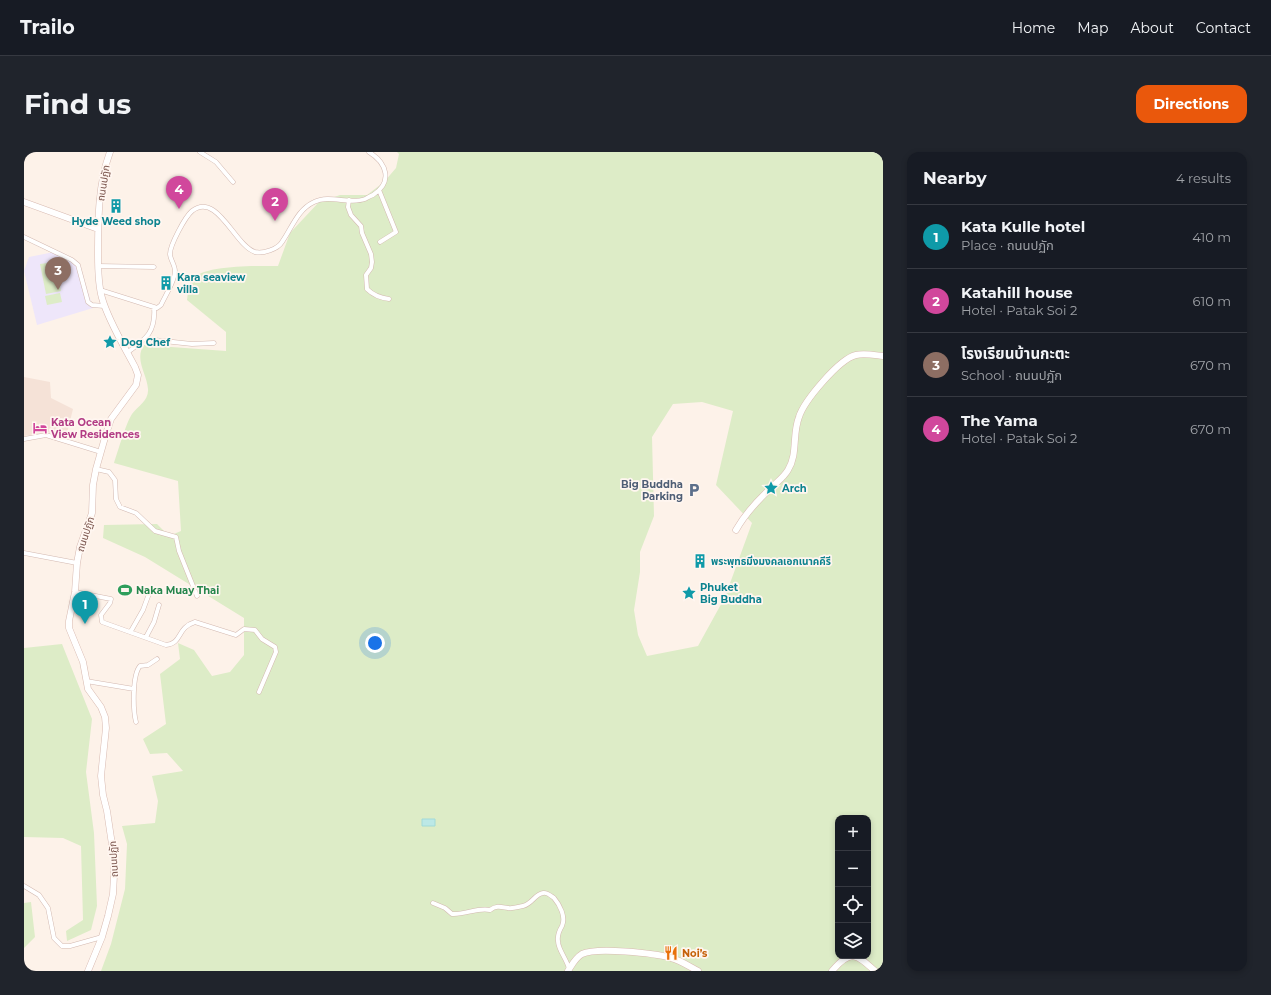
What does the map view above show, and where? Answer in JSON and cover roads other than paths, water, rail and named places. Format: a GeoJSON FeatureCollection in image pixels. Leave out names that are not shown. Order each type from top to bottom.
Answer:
{"type":"FeatureCollection","features":[{"type":"Feature","properties":{"kind":"main road","name":"ถนนปฏัก"},"geometry":{"type":"LineString","coordinates":[[88,971],[102,937],[113,894],[114,858],[101,776],[106,728],[105,718],[101,707],[88,689],[83,662],[69,628],[68,621],[75,592],[77,563],[80,547],[92,513],[93,485],[96,469],[111,418],[136,384],[138,375],[104,306],[100,290],[98,266],[98,229],[100,193],[106,162],[110,152]]}},
{"type":"Feature","properties":{"kind":"main road"},"geometry":{"type":"LineString","coordinates":[[24,203],[98,229]]}},
{"type":"Feature","properties":{"kind":"main road"},"geometry":{"type":"LineString","coordinates":[[736,530],[741,520],[751,508],[787,472],[792,465],[796,428],[799,416],[826,377],[854,355],[862,354],[883,356]]}},
{"type":"Feature","properties":{"kind":"main road"},"geometry":{"type":"LineString","coordinates":[[569,970],[576,959],[582,954],[592,951],[606,951],[640,953],[672,958],[698,971]]}},
{"type":"Feature","properties":{"kind":"main road"},"geometry":{"type":"LineString","coordinates":[[832,971],[841,961],[850,956],[860,958],[875,971]]}},
{"type":"Feature","properties":{"kind":"street"},"geometry":{"type":"LineString","coordinates":[[200,152],[216,162],[233,182]]}},
{"type":"Feature","properties":{"kind":"street"},"geometry":{"type":"LineString","coordinates":[[100,290],[157,308],[161,305],[175,271],[170,253],[176,236],[192,211],[201,206],[210,208],[219,215],[247,247],[254,252],[262,252],[276,247],[282,243],[287,232],[304,209],[314,201],[325,199],[365,199],[379,190],[385,182],[385,169],[376,157],[369,152]]}},
{"type":"Feature","properties":{"kind":"street"},"geometry":{"type":"LineString","coordinates":[[379,190],[396,232],[380,242]]}},
{"type":"Feature","properties":{"kind":"street"},"geometry":{"type":"LineString","coordinates":[[349,200],[348,207],[351,215],[361,226],[362,233],[371,254],[372,262],[366,275],[367,289],[383,298],[389,298]]}},
{"type":"Feature","properties":{"kind":"street"},"geometry":{"type":"LineString","coordinates":[[24,237],[72,260],[78,265],[88,302],[92,305],[104,306]]}},
{"type":"Feature","properties":{"kind":"street"},"geometry":{"type":"LineString","coordinates":[[98,266],[154,267]]}},
{"type":"Feature","properties":{"kind":"street"},"geometry":{"type":"LineString","coordinates":[[128,352],[145,339],[150,333],[155,319],[154,307]]}},
{"type":"Feature","properties":{"kind":"street"},"geometry":{"type":"LineString","coordinates":[[145,339],[192,344],[214,343]]}},
{"type":"Feature","properties":{"kind":"street"},"geometry":{"type":"LineString","coordinates":[[24,439],[46,435],[101,452]]}},
{"type":"Feature","properties":{"kind":"street"},"geometry":{"type":"LineString","coordinates":[[96,469],[109,472],[115,480],[116,499],[120,507],[136,513],[155,531],[176,537],[179,551],[197,596]]}},
{"type":"Feature","properties":{"kind":"street"},"geometry":{"type":"LineString","coordinates":[[24,553],[77,563]]}},
{"type":"Feature","properties":{"kind":"street"},"geometry":{"type":"LineString","coordinates":[[131,631],[143,610],[150,591]]}},
{"type":"Feature","properties":{"kind":"street"},"geometry":{"type":"LineString","coordinates":[[75,592],[111,599],[110,603],[101,615],[102,622],[131,631],[166,645],[173,644],[183,629],[189,624],[196,622],[236,635],[244,629],[255,630],[262,639],[275,647],[276,652],[259,692]]}},
{"type":"Feature","properties":{"kind":"street"},"geometry":{"type":"LineString","coordinates":[[146,638],[154,622],[159,605]]}},
{"type":"Feature","properties":{"kind":"street"},"geometry":{"type":"LineString","coordinates":[[136,722],[133,711],[134,689],[138,669],[140,666],[148,665],[158,659]]}},
{"type":"Feature","properties":{"kind":"street"},"geometry":{"type":"LineString","coordinates":[[86,681],[134,689]]}},
{"type":"Feature","properties":{"kind":"street"},"geometry":{"type":"LineString","coordinates":[[24,886],[39,894],[48,908],[54,938],[62,946],[70,946],[102,937]]}},
{"type":"Feature","properties":{"kind":"street"},"geometry":{"type":"LineString","coordinates":[[433,903],[445,908],[452,914],[463,914],[483,909],[490,910],[501,906],[509,908],[524,906],[542,893],[546,893],[556,900],[561,910],[563,918],[562,926],[558,931],[558,942],[569,970]]}},
{"type":"Feature","properties":{"kind":"water"},"geometry":{"type":"Polygon","coordinates":[[[422,819],[435,819],[435,826],[422,826],[422,819]]]}},
{"type":"Feature","properties":{"kind":"place","name":"Hyde Weed shop"},"geometry":{"type":"Point","coordinates":[116,206]}},
{"type":"Feature","properties":{"kind":"place","name":"The Yama"},"geometry":{"type":"Point","coordinates":[179,209]}},
{"type":"Feature","properties":{"kind":"place","name":"Katahill house"},"geometry":{"type":"Point","coordinates":[275,221]}},
{"type":"Feature","properties":{"kind":"place","name":"Kara seaview villa"},"geometry":{"type":"Point","coordinates":[166,283]}},
{"type":"Feature","properties":{"kind":"place","name":"โรงเรียนบ้านกะตะ"},"geometry":{"type":"Point","coordinates":[58,290]}},
{"type":"Feature","properties":{"kind":"place","name":"Dog Chef"},"geometry":{"type":"Point","coordinates":[110,342]}},
{"type":"Feature","properties":{"kind":"place","name":"Kata Ocean View Residences"},"geometry":{"type":"Point","coordinates":[40,428]}},
{"type":"Feature","properties":{"kind":"place","name":"Arch"},"geometry":{"type":"Point","coordinates":[771,488]}},
{"type":"Feature","properties":{"kind":"place","name":"Big Buddha Parking"},"geometry":{"type":"Point","coordinates":[694,490]}},
{"type":"Feature","properties":{"kind":"place","name":"พระพุทธมิ่งมงคลเอกเนาคคีรี"},"geometry":{"type":"Point","coordinates":[700,561]}},
{"type":"Feature","properties":{"kind":"place","name":"Naka Muay Thai"},"geometry":{"type":"Point","coordinates":[125,590]}},
{"type":"Feature","properties":{"kind":"place","name":"Phuket Big Buddha"},"geometry":{"type":"Point","coordinates":[689,593]}},
{"type":"Feature","properties":{"kind":"place","name":"Kata Kulle hotel"},"geometry":{"type":"Point","coordinates":[85,624]}},
{"type":"Feature","properties":{"kind":"place","name":"Noi’s"},"geometry":{"type":"Point","coordinates":[671,953]}}]}
